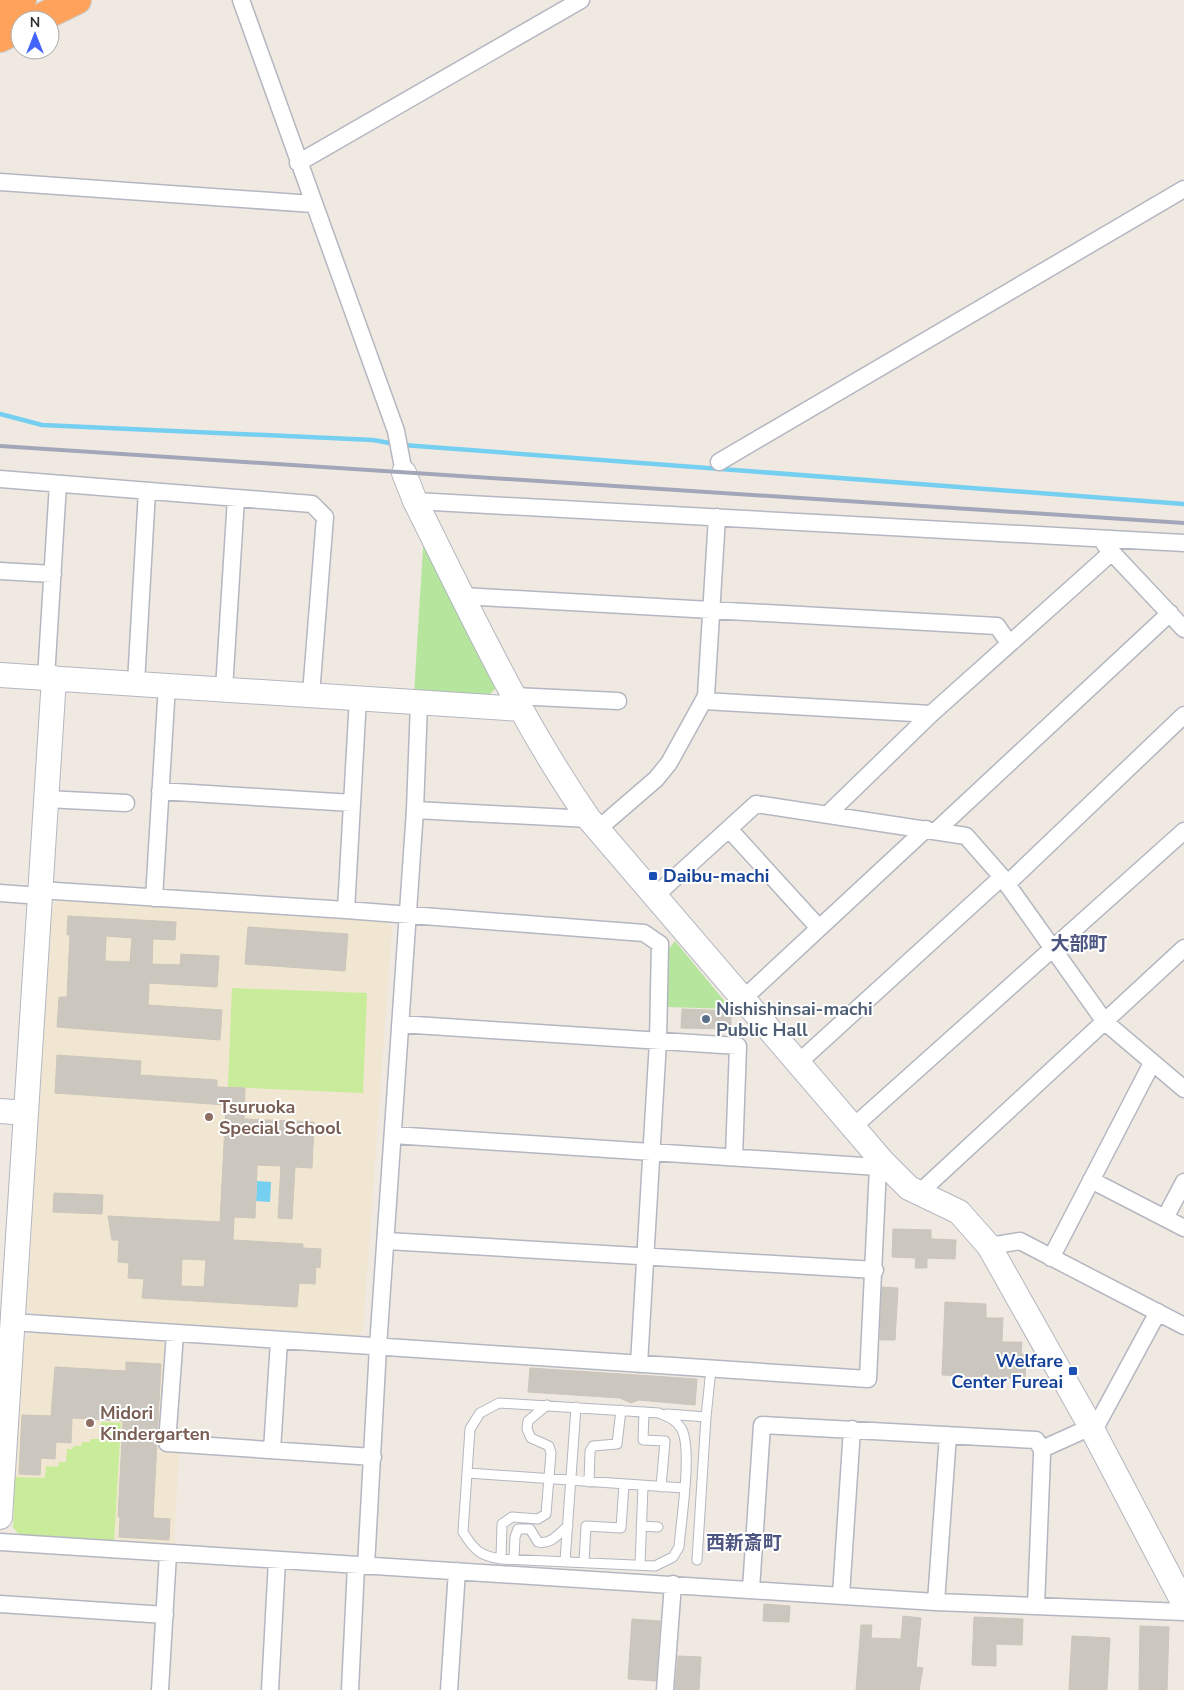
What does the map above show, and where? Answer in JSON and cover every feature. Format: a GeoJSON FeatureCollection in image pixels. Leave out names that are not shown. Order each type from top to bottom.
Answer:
{"type":"FeatureCollection","features":[{"type":"Feature","properties":{"kind":"highway"},"geometry":{"type":"LineString","coordinates":[[0,11],[22,0]]}},
{"type":"Feature","properties":{"kind":"highway"},"geometry":{"type":"LineString","coordinates":[[56,10],[77,0]]}},
{"type":"Feature","properties":{"kind":"street"},"geometry":{"type":"LineString","coordinates":[[241,0],[298,163],[396,431],[404,473],[415,500],[518,703],[567,787],[594,824],[853,1127],[881,1164],[918,1194],[959,1212],[989,1246],[1092,1429],[1184,1604]]}},
{"type":"Feature","properties":{"kind":"street"},"geometry":{"type":"LineString","coordinates":[[298,163],[581,0]]}},
{"type":"Feature","properties":{"kind":"street"},"geometry":{"type":"LineString","coordinates":[[0,182],[313,204]]}},
{"type":"Feature","properties":{"kind":"street"},"geometry":{"type":"LineString","coordinates":[[719,462],[1184,189]]}},
{"type":"Feature","properties":{"kind":"street"},"geometry":{"type":"LineString","coordinates":[[0,479],[312,504],[325,517],[311,694]]}},
{"type":"Feature","properties":{"kind":"street"},"geometry":{"type":"LineString","coordinates":[[0,1518],[8,1328],[26,1113],[46,799],[53,574],[58,484]]}},
{"type":"Feature","properties":{"kind":"street"},"geometry":{"type":"LineString","coordinates":[[136,683],[148,491]]}},
{"type":"Feature","properties":{"kind":"street"},"geometry":{"type":"LineString","coordinates":[[224,689],[236,498]]}},
{"type":"Feature","properties":{"kind":"street"},"geometry":{"type":"LineString","coordinates":[[415,500],[1184,543]]}},
{"type":"Feature","properties":{"kind":"street"},"geometry":{"type":"LineString","coordinates":[[415,810],[594,824],[637,796],[665,768],[704,701],[717,517]]}},
{"type":"Feature","properties":{"kind":"street"},"geometry":{"type":"LineString","coordinates":[[1100,539],[1184,629]]}},
{"type":"Feature","properties":{"kind":"street"},"geometry":{"type":"LineString","coordinates":[[828,814],[931,714],[1112,552]]}},
{"type":"Feature","properties":{"kind":"street"},"geometry":{"type":"LineString","coordinates":[[0,571],[53,574]]}},
{"type":"Feature","properties":{"kind":"street"},"geometry":{"type":"LineString","coordinates":[[463,596],[711,612],[997,626],[1010,643]]}},
{"type":"Feature","properties":{"kind":"street"},"geometry":{"type":"LineString","coordinates":[[744,998],[819,928],[931,830],[1170,614]]}},
{"type":"Feature","properties":{"kind":"street"},"geometry":{"type":"LineString","coordinates":[[0,675],[311,694],[419,704],[618,701]]}},
{"type":"Feature","properties":{"kind":"street"},"geometry":{"type":"LineString","coordinates":[[154,898],[167,685]]}},
{"type":"Feature","properties":{"kind":"street"},"geometry":{"type":"LineString","coordinates":[[346,910],[358,698]]}},
{"type":"Feature","properties":{"kind":"street"},"geometry":{"type":"LineString","coordinates":[[704,701],[931,714]]}},
{"type":"Feature","properties":{"kind":"street"},"geometry":{"type":"LineString","coordinates":[[350,1690],[373,1457],[378,1347],[387,1241],[406,916],[415,810],[419,704]]}},
{"type":"Feature","properties":{"kind":"street"},"geometry":{"type":"LineString","coordinates":[[798,1063],[1004,880],[1184,715]]}},
{"type":"Feature","properties":{"kind":"street"},"geometry":{"type":"LineString","coordinates":[[160,792],[352,803]]}},
{"type":"Feature","properties":{"kind":"street"},"geometry":{"type":"LineString","coordinates":[[46,799],[126,803]]}},
{"type":"Feature","properties":{"kind":"street"},"geometry":{"type":"LineString","coordinates":[[656,896],[756,804],[966,836],[1004,880],[1105,1022],[1152,1063],[1180,1079]]}},
{"type":"Feature","properties":{"kind":"street"},"geometry":{"type":"LineString","coordinates":[[729,829],[819,928]]}},
{"type":"Feature","properties":{"kind":"street"},"geometry":{"type":"LineString","coordinates":[[853,1127],[1184,831]]}},
{"type":"Feature","properties":{"kind":"street"},"geometry":{"type":"LineString","coordinates":[[0,893],[154,898],[346,910],[644,933],[660,944],[658,1041],[650,1151],[639,1364]]}},
{"type":"Feature","properties":{"kind":"street"},"geometry":{"type":"LineString","coordinates":[[918,1194],[1184,948]]}},
{"type":"Feature","properties":{"kind":"street"},"geometry":{"type":"LineString","coordinates":[[400,1024],[738,1046],[734,1157]]}},
{"type":"Feature","properties":{"kind":"street"},"geometry":{"type":"LineString","coordinates":[[1052,1258],[1152,1063]]}},
{"type":"Feature","properties":{"kind":"street"},"geometry":{"type":"LineString","coordinates":[[0,1111],[26,1113]]}},
{"type":"Feature","properties":{"kind":"street"},"geometry":{"type":"LineString","coordinates":[[393,1136],[881,1164]]}},
{"type":"Feature","properties":{"kind":"street"},"geometry":{"type":"LineString","coordinates":[[8,1328],[175,1334],[868,1379],[881,1164]]}},
{"type":"Feature","properties":{"kind":"street"},"geometry":{"type":"LineString","coordinates":[[1091,1180],[1184,1228]]}},
{"type":"Feature","properties":{"kind":"street"},"geometry":{"type":"LineString","coordinates":[[1165,1218],[1184,1182]]}},
{"type":"Feature","properties":{"kind":"street"},"geometry":{"type":"LineString","coordinates":[[387,1241],[875,1270]]}},
{"type":"Feature","properties":{"kind":"street"},"geometry":{"type":"LineString","coordinates":[[989,1246],[1020,1241],[1184,1326]]}},
{"type":"Feature","properties":{"kind":"street"},"geometry":{"type":"LineString","coordinates":[[1042,1449],[1092,1429],[1158,1312]]}},
{"type":"Feature","properties":{"kind":"street"},"geometry":{"type":"LineString","coordinates":[[175,1334],[167,1443],[373,1457]]}},
{"type":"Feature","properties":{"kind":"street"},"geometry":{"type":"LineString","coordinates":[[272,1450],[280,1341]]}},
{"type":"Feature","properties":{"kind":"street"},"geometry":{"type":"LineString","coordinates":[[751,1590],[762,1425],[852,1429],[1036,1440],[1042,1449],[1036,1606]]}},
{"type":"Feature","properties":{"kind":"street"},"geometry":{"type":"LineString","coordinates":[[841,1595],[852,1429]]}},
{"type":"Feature","properties":{"kind":"street"},"geometry":{"type":"LineString","coordinates":[[936,1602],[948,1435]]}},
{"type":"Feature","properties":{"kind":"street"},"geometry":{"type":"LineString","coordinates":[[0,1542],[936,1602],[1184,1612]]}},
{"type":"Feature","properties":{"kind":"street"},"geometry":{"type":"LineString","coordinates":[[160,1690],[168,1553]]}},
{"type":"Feature","properties":{"kind":"street"},"geometry":{"type":"LineString","coordinates":[[270,1690],[277,1560]]}},
{"type":"Feature","properties":{"kind":"street"},"geometry":{"type":"LineString","coordinates":[[450,1690],[457,1571]]}},
{"type":"Feature","properties":{"kind":"street"},"geometry":{"type":"LineString","coordinates":[[666,1690],[673,1584]]}},
{"type":"Feature","properties":{"kind":"street"},"geometry":{"type":"LineString","coordinates":[[0,1604],[165,1615]]}},
{"type":"Feature","properties":{"kind":"lane"},"geometry":{"type":"LineString","coordinates":[[697,1560],[711,1369]]}},
{"type":"Feature","properties":{"kind":"lane"},"geometry":{"type":"LineString","coordinates":[[659,1413],[673,1418],[681,1428],[686,1439],[679,1547],[674,1557],[655,1566],[514,1559],[485,1557],[470,1545],[463,1532],[470,1429],[484,1409],[500,1403],[621,1410],[659,1413],[706,1417]]}},
{"type":"Feature","properties":{"kind":"lane"},"geometry":{"type":"LineString","coordinates":[[501,1558],[502,1524],[512,1517],[538,1519],[546,1514],[551,1453],[549,1446],[531,1438],[527,1429],[528,1421],[547,1406]]}},
{"type":"Feature","properties":{"kind":"lane"},"geometry":{"type":"LineString","coordinates":[[566,1561],[576,1408]]}},
{"type":"Feature","properties":{"kind":"lane"},"geometry":{"type":"LineString","coordinates":[[589,1482],[590,1451],[593,1446],[617,1444],[621,1410]]}},
{"type":"Feature","properties":{"kind":"lane"},"geometry":{"type":"LineString","coordinates":[[644,1412],[643,1440],[665,1441],[661,1487]]}},
{"type":"Feature","properties":{"kind":"lane"},"geometry":{"type":"LineString","coordinates":[[468,1473],[684,1488]]}},
{"type":"Feature","properties":{"kind":"lane"},"geometry":{"type":"LineString","coordinates":[[584,1562],[586,1526],[621,1528],[624,1484]]}},
{"type":"Feature","properties":{"kind":"lane"},"geometry":{"type":"LineString","coordinates":[[640,1565],[643,1486]]}},
{"type":"Feature","properties":{"kind":"lane"},"geometry":{"type":"LineString","coordinates":[[514,1559],[514,1537],[518,1529],[530,1529],[538,1542],[544,1544],[552,1541],[568,1526]]}},
{"type":"Feature","properties":{"kind":"lane"},"geometry":{"type":"LineString","coordinates":[[641,1526],[658,1527]]}},
{"type":"Feature","properties":{"kind":"shaded area","name":"Tsuruoka Special School"},"geometry":{"type":"Polygon","coordinates":[[[60,898],[385,922],[392,927],[363,1329],[357,1337],[35,1316],[27,1308],[52,907],[60,898]]]}},
{"type":"Feature","properties":{"kind":"shaded area","name":"Midori Kindergarten"},"geometry":{"type":"Polygon","coordinates":[[[34,1333],[160,1340],[166,1348],[159,1452],[179,1453],[174,1545],[20,1536],[13,1527],[24,1339],[34,1333]]]}},
{"type":"Feature","properties":{"kind":"green space"},"geometry":{"type":"Polygon","coordinates":[[[424,532],[499,685],[487,697],[414,694],[424,532]]]}},
{"type":"Feature","properties":{"kind":"green space"},"geometry":{"type":"Polygon","coordinates":[[[675,941],[731,1009],[667,1007],[668,950],[675,941]]]}},
{"type":"Feature","properties":{"kind":"green space"},"geometry":{"type":"Polygon","coordinates":[[[232,988],[367,993],[363,1093],[228,1087],[232,988]]]}},
{"type":"Feature","properties":{"kind":"green space"},"geometry":{"type":"Polygon","coordinates":[[[101,1422],[121,1423],[114,1542],[20,1536],[13,1527],[15,1477],[45,1478],[46,1466],[58,1467],[59,1462],[66,1462],[67,1449],[73,1449],[73,1446],[81,1446],[82,1442],[90,1442],[90,1439],[100,1439],[101,1422]]]}},
{"type":"Feature","properties":{"kind":"water"},"geometry":{"type":"Polygon","coordinates":[[[257,1181],[271,1182],[270,1202],[256,1201],[257,1181]]]}},
{"type":"Feature","properties":{"kind":"building"},"geometry":{"type":"Polygon","coordinates":[[[68,916],[176,922],[175,940],[153,939],[152,964],[180,965],[181,954],[219,956],[217,987],[149,983],[148,1005],[222,1010],[220,1040],[57,1027],[59,997],[67,997],[70,935],[67,935],[68,916]],[[106,936],[105,961],[130,962],[132,938],[106,936]]]}},
{"type":"Feature","properties":{"kind":"building"},"geometry":{"type":"Polygon","coordinates":[[[248,927],[348,934],[345,971],[245,964],[248,927]]]}},
{"type":"Feature","properties":{"kind":"building","name":"Nishishinsai-machi Public Hall"},"geometry":{"type":"Polygon","coordinates":[[[682,1009],[731,1011],[731,1029],[681,1028],[682,1009]]]}},
{"type":"Feature","properties":{"kind":"building"},"geometry":{"type":"Polygon","coordinates":[[[57,1055],[141,1061],[140,1075],[217,1080],[217,1087],[245,1088],[244,1119],[314,1122],[312,1168],[295,1167],[292,1219],[278,1218],[281,1166],[257,1165],[255,1218],[234,1217],[233,1240],[303,1244],[303,1248],[321,1249],[320,1268],[316,1267],[315,1284],[299,1283],[297,1307],[142,1298],[144,1279],[128,1278],[129,1263],[118,1262],[119,1240],[112,1240],[108,1216],[220,1222],[226,1105],[55,1093],[57,1055]],[[182,1259],[181,1286],[204,1287],[206,1260],[182,1259]]]}},
{"type":"Feature","properties":{"kind":"building"},"geometry":{"type":"Polygon","coordinates":[[[54,1193],[103,1195],[102,1214],[53,1212],[54,1193]]]}},
{"type":"Feature","properties":{"kind":"building"},"geometry":{"type":"Polygon","coordinates":[[[893,1229],[931,1230],[931,1239],[956,1240],[955,1259],[927,1258],[927,1268],[915,1268],[916,1258],[892,1257],[893,1229]]]}},
{"type":"Feature","properties":{"kind":"building"},"geometry":{"type":"Polygon","coordinates":[[[882,1287],[898,1288],[895,1340],[880,1340],[882,1287]]]}},
{"type":"Feature","properties":{"kind":"building"},"geometry":{"type":"Polygon","coordinates":[[[945,1302],[986,1304],[986,1318],[1003,1318],[1002,1342],[1022,1342],[1021,1354],[1026,1354],[1025,1379],[942,1375],[945,1302]]]}},
{"type":"Feature","properties":{"kind":"building"},"geometry":{"type":"Polygon","coordinates":[[[126,1362],[161,1364],[153,1518],[170,1519],[169,1540],[119,1537],[120,1517],[118,1517],[123,1421],[72,1418],[71,1443],[56,1442],[55,1459],[41,1458],[40,1475],[19,1474],[22,1415],[51,1416],[55,1367],[126,1371],[126,1362]]]}},
{"type":"Feature","properties":{"kind":"building"},"geometry":{"type":"Polygon","coordinates":[[[530,1368],[697,1379],[695,1405],[639,1400],[631,1403],[620,1398],[528,1392],[530,1368]]]}},
{"type":"Feature","properties":{"kind":"building"},"geometry":{"type":"Polygon","coordinates":[[[764,1604],[790,1606],[789,1622],[763,1621],[764,1604]]]}},
{"type":"Feature","properties":{"kind":"building"},"geometry":{"type":"Polygon","coordinates":[[[903,1616],[921,1618],[916,1667],[923,1668],[919,1690],[856,1690],[861,1625],[872,1625],[871,1638],[901,1639],[903,1616]]]}},
{"type":"Feature","properties":{"kind":"building"},"geometry":{"type":"Polygon","coordinates":[[[974,1617],[1023,1619],[1022,1645],[996,1644],[996,1666],[972,1665],[974,1617]]]}},
{"type":"Feature","properties":{"kind":"building"},"geometry":{"type":"Polygon","coordinates":[[[632,1619],[660,1621],[656,1681],[628,1679],[632,1619]]]}},
{"type":"Feature","properties":{"kind":"building"},"geometry":{"type":"Polygon","coordinates":[[[1140,1626],[1169,1627],[1167,1690],[1139,1690],[1140,1626]]]}},
{"type":"Feature","properties":{"kind":"building"},"geometry":{"type":"Polygon","coordinates":[[[1072,1636],[1110,1638],[1107,1690],[1069,1690],[1072,1636]]]}},
{"type":"Feature","properties":{"kind":"building"},"geometry":{"type":"Polygon","coordinates":[[[678,1656],[701,1657],[699,1690],[675,1690],[678,1656]]]}},
{"type":"Feature","properties":{"kind":"waterway"},"geometry":{"type":"LineString","coordinates":[[0,414],[42,425],[373,440],[395,444]]}},
{"type":"Feature","properties":{"kind":"waterway"},"geometry":{"type":"LineString","coordinates":[[403,445],[1184,504]]}},
{"type":"Feature","properties":{"kind":"railway"},"geometry":{"type":"LineString","coordinates":[[0,446],[1184,523]]}},
{"type":"Feature","properties":{"kind":"place","name":"Daibu-machi"},"geometry":{"type":"Point","coordinates":[653,876]}},
{"type":"Feature","properties":{"kind":"place","name":"Nishishinsai-machi Public Hall"},"geometry":{"type":"Point","coordinates":[706,1019]}},
{"type":"Feature","properties":{"kind":"place","name":"Tsuruoka Special School"},"geometry":{"type":"Point","coordinates":[209,1117]}},
{"type":"Feature","properties":{"kind":"place","name":"Welfare Center Fureai"},"geometry":{"type":"Point","coordinates":[1073,1371]}},
{"type":"Feature","properties":{"kind":"place","name":"Midori Kindergarten"},"geometry":{"type":"Point","coordinates":[90,1423]}},
{"type":"Feature","properties":{"kind":"district","name":"大部町"},"geometry":{"type":"Point","coordinates":[1079,944]}},
{"type":"Feature","properties":{"kind":"district","name":"西新斎町"},"geometry":{"type":"Point","coordinates":[744,1543]}}]}
